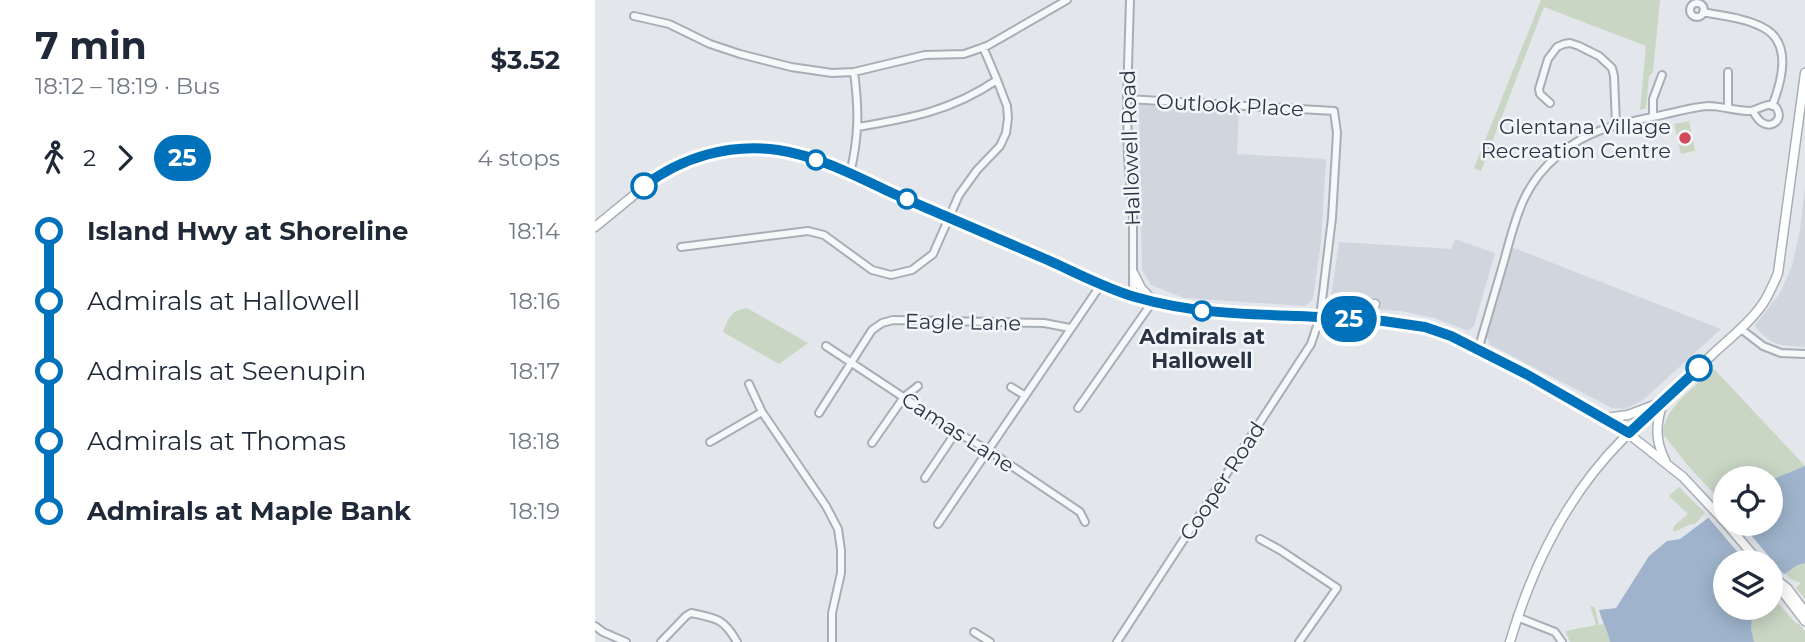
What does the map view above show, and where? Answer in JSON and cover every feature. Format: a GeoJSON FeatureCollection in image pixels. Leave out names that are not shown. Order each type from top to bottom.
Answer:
{"type":"FeatureCollection","features":[{"type":"Feature","properties":{"kind":"main road"},"geometry":{"type":"LineString","coordinates":[[1510,642],[1517,617],[1550,540],[1595,471],[1629,433],[1741,329],[1766,299],[1778,273],[1805,73]]}},
{"type":"Feature","properties":{"kind":"main road"},"geometry":{"type":"LineString","coordinates":[[596,224],[670,168],[696,157],[752,148],[779,150],[850,173],[1133,296],[1173,307],[1221,313],[1383,321],[1425,327],[1451,336],[1526,374],[1629,433],[1667,464],[1713,508]]}},
{"type":"Feature","properties":{"kind":"main road"},"geometry":{"type":"LineString","coordinates":[[1134,274],[1141,288],[1153,301]]}},
{"type":"Feature","properties":{"kind":"main road"},"geometry":{"type":"LineString","coordinates":[[1364,320],[1375,303],[1383,321]]}},
{"type":"Feature","properties":{"kind":"main road"},"geometry":{"type":"LineString","coordinates":[[1604,418],[1628,415],[1663,402]]}},
{"type":"Feature","properties":{"kind":"main road"},"geometry":{"type":"LineString","coordinates":[[1663,402],[1657,434],[1658,445],[1667,464]]}},
{"type":"Feature","properties":{"kind":"main road"},"geometry":{"type":"LineString","coordinates":[[1737,536],[1749,550]]}},
{"type":"Feature","properties":{"kind":"main road"},"geometry":{"type":"LineString","coordinates":[[1784,590],[1805,612]]}},
{"type":"Feature","properties":{"kind":"main road"},"geometry":{"type":"LineString","coordinates":[[1784,590],[1805,621]]}},
{"type":"Feature","properties":{"kind":"street"},"geometry":{"type":"LineString","coordinates":[[633,16],[669,24],[710,44],[740,54],[791,67],[832,73],[854,72],[925,55],[964,54],[983,47],[1067,0]]}},
{"type":"Feature","properties":{"kind":"street","name":"Hallowell Road"},"geometry":{"type":"LineString","coordinates":[[1130,0],[1126,99],[1132,193],[1133,296]]}},
{"type":"Feature","properties":{"kind":"street"},"geometry":{"type":"LineString","coordinates":[[1703,12],[1761,26],[1777,41],[1782,52],[1783,65],[1772,106]]}},
{"type":"Feature","properties":{"kind":"street"},"geometry":{"type":"LineString","coordinates":[[1550,103],[1540,94],[1539,89],[1548,59],[1557,47],[1564,44],[1579,46],[1599,56],[1612,68],[1616,125]]}},
{"type":"Feature","properties":{"kind":"street"},"geometry":{"type":"LineString","coordinates":[[681,247],[808,231],[824,235],[872,270],[891,275],[912,270],[933,254],[959,195],[1000,146],[1006,133],[1007,106],[983,47]]}},
{"type":"Feature","properties":{"kind":"street"},"geometry":{"type":"LineString","coordinates":[[850,173],[858,127],[854,72]]}},
{"type":"Feature","properties":{"kind":"street"},"geometry":{"type":"LineString","coordinates":[[1728,72],[1728,107]]}},
{"type":"Feature","properties":{"kind":"street"},"geometry":{"type":"LineString","coordinates":[[1653,117],[1653,99],[1662,75]]}},
{"type":"Feature","properties":{"kind":"street"},"geometry":{"type":"LineString","coordinates":[[858,127],[934,112],[981,91],[997,80]]}},
{"type":"Feature","properties":{"kind":"street","name":"Outlook Place"},"geometry":{"type":"LineString","coordinates":[[1126,99],[1334,111]]}},
{"type":"Feature","properties":{"kind":"street"},"geometry":{"type":"LineString","coordinates":[[1478,350],[1517,218],[1533,183],[1557,156],[1588,135],[1616,125],[1704,106],[1752,111],[1763,106],[1772,106],[1778,111],[1779,117],[1772,125],[1761,123],[1752,111]]}},
{"type":"Feature","properties":{"kind":"street","name":"Cooper Road"},"geometry":{"type":"LineString","coordinates":[[1117,642],[1311,344],[1320,317],[1333,211],[1337,133],[1334,111]]}},
{"type":"Feature","properties":{"kind":"street"},"geometry":{"type":"LineString","coordinates":[[938,524],[1102,284]]}},
{"type":"Feature","properties":{"kind":"street"},"geometry":{"type":"LineString","coordinates":[[1079,408],[1153,301]]}},
{"type":"Feature","properties":{"kind":"street","name":"Eagle Lane"},"geometry":{"type":"LineString","coordinates":[[819,413],[851,362],[882,323],[893,320],[1044,323],[1070,328]]}},
{"type":"Feature","properties":{"kind":"street"},"geometry":{"type":"LineString","coordinates":[[1741,329],[1763,346],[1781,353],[1805,354]]}},
{"type":"Feature","properties":{"kind":"street","name":"Camas Lane"},"geometry":{"type":"LineString","coordinates":[[826,346],[1080,512],[1085,522]]}},
{"type":"Feature","properties":{"kind":"street"},"geometry":{"type":"LineString","coordinates":[[749,384],[762,412],[826,506],[838,530],[841,573],[832,612],[832,642]]}},
{"type":"Feature","properties":{"kind":"street"},"geometry":{"type":"LineString","coordinates":[[872,443],[904,397],[918,386]]}},
{"type":"Feature","properties":{"kind":"street"},"geometry":{"type":"LineString","coordinates":[[1010,387],[1024,395]]}},
{"type":"Feature","properties":{"kind":"street"},"geometry":{"type":"LineString","coordinates":[[710,442],[762,412]]}},
{"type":"Feature","properties":{"kind":"street"},"geometry":{"type":"LineString","coordinates":[[925,478],[955,432]]}},
{"type":"Feature","properties":{"kind":"street"},"geometry":{"type":"LineString","coordinates":[[1261,539],[1336,588],[1300,642]]}},
{"type":"Feature","properties":{"kind":"street"},"geometry":{"type":"LineString","coordinates":[[661,642],[691,613],[724,622],[737,642]]}},
{"type":"Feature","properties":{"kind":"street"},"geometry":{"type":"LineString","coordinates":[[1517,617],[1555,632],[1562,642]]}},
{"type":"Feature","properties":{"kind":"street"},"geometry":{"type":"LineString","coordinates":[[595,626],[626,642]]}},
{"type":"Feature","properties":{"kind":"street"},"geometry":{"type":"LineString","coordinates":[[974,632],[990,642]]}},
{"type":"Feature","properties":{"kind":"shaded area"},"geometry":{"type":"Polygon","coordinates":[[[1139,105],[1239,110],[1237,154],[1326,159],[1321,241],[1313,299],[1305,306],[1184,298],[1151,285],[1142,270],[1139,105]]]}},
{"type":"Feature","properties":{"kind":"shaded area"},"geometry":{"type":"Polygon","coordinates":[[[1805,187],[1805,347],[1772,342],[1755,325],[1780,293],[1792,266],[1805,187]]]}},
{"type":"Feature","properties":{"kind":"shaded area"},"geometry":{"type":"Polygon","coordinates":[[[1455,239],[1495,253],[1474,326],[1468,331],[1434,318],[1401,311],[1340,307],[1331,297],[1339,242],[1451,249],[1455,239]]]}},
{"type":"Feature","properties":{"kind":"shaded area"},"geometry":{"type":"Polygon","coordinates":[[[1512,248],[1721,329],[1642,401],[1624,409],[1612,408],[1489,344],[1487,336],[1512,248]]]}},
{"type":"Feature","properties":{"kind":"green space"},"geometry":{"type":"Polygon","coordinates":[[[1541,0],[1660,0],[1653,72],[1649,76],[1646,108],[1640,110],[1646,46],[1544,7],[1481,171],[1474,168],[1541,0]]]}},
{"type":"Feature","properties":{"kind":"green space","name":"Glentana Village Recreation Centre"},"geometry":{"type":"Polygon","coordinates":[[[1689,121],[1695,151],[1681,154],[1674,124],[1689,121]]]}},
{"type":"Feature","properties":{"kind":"green space"},"geometry":{"type":"Polygon","coordinates":[[[747,308],[808,343],[779,364],[723,332],[734,313],[747,308]]]}},
{"type":"Feature","properties":{"kind":"green space"},"geometry":{"type":"Polygon","coordinates":[[[1714,369],[1805,466],[1783,475],[1783,466],[1713,466],[1713,492],[1663,434],[1669,415],[1682,398],[1714,369]]]}},
{"type":"Feature","properties":{"kind":"green space"},"geometry":{"type":"Polygon","coordinates":[[[1679,487],[1705,513],[1695,524],[1673,531],[1674,526],[1688,514],[1669,496],[1679,487]]]}},
{"type":"Feature","properties":{"kind":"green space"},"geometry":{"type":"Polygon","coordinates":[[[1805,563],[1805,599],[1796,588],[1801,583],[1786,574],[1790,569],[1805,563]]]}},
{"type":"Feature","properties":{"kind":"green space"},"geometry":{"type":"Polygon","coordinates":[[[1590,605],[1595,608],[1599,625],[1604,624],[1607,628],[1610,642],[1570,642],[1565,631],[1596,625],[1590,605]]]}},
{"type":"Feature","properties":{"kind":"green space"},"geometry":{"type":"Polygon","coordinates":[[[1783,609],[1805,631],[1805,642],[1754,642],[1752,620],[1783,620],[1783,609]]]}},
{"type":"Feature","properties":{"kind":"water"},"geometry":{"type":"Polygon","coordinates":[[[1805,466],[1805,563],[1783,575],[1783,550],[1713,550],[1713,620],[1752,620],[1754,642],[1610,642],[1599,610],[1616,608],[1649,556],[1667,541],[1680,539],[1713,511],[1713,536],[1783,536],[1783,475],[1805,466]]]}},
{"type":"Feature","properties":{"kind":"pier"},"geometry":{"type":"Polygon","coordinates":[[[1713,505],[1713,523],[1706,515],[1713,505]]]}},
{"type":"Feature","properties":{"kind":"pier"},"geometry":{"type":"Polygon","coordinates":[[[1724,536],[1752,536],[1764,550],[1736,550],[1724,536]]]}},
{"type":"Feature","properties":{"kind":"bus line","name":"25"},"geometry":{"type":"LineString","coordinates":[[644,186],[670,168],[696,157],[737,149],[779,150],[850,173],[1102,284],[1173,307],[1221,313],[1383,321],[1442,332],[1526,374],[1629,433],[1699,368]]}},
{"type":"Feature","properties":{"kind":"place","name":"Glentana Village Recreation Centre"},"geometry":{"type":"Point","coordinates":[1685,138]}},
{"type":"Feature","properties":{"kind":"place","name":"Admirals at Hallowell"},"geometry":{"type":"Point","coordinates":[1202,311]}}]}
